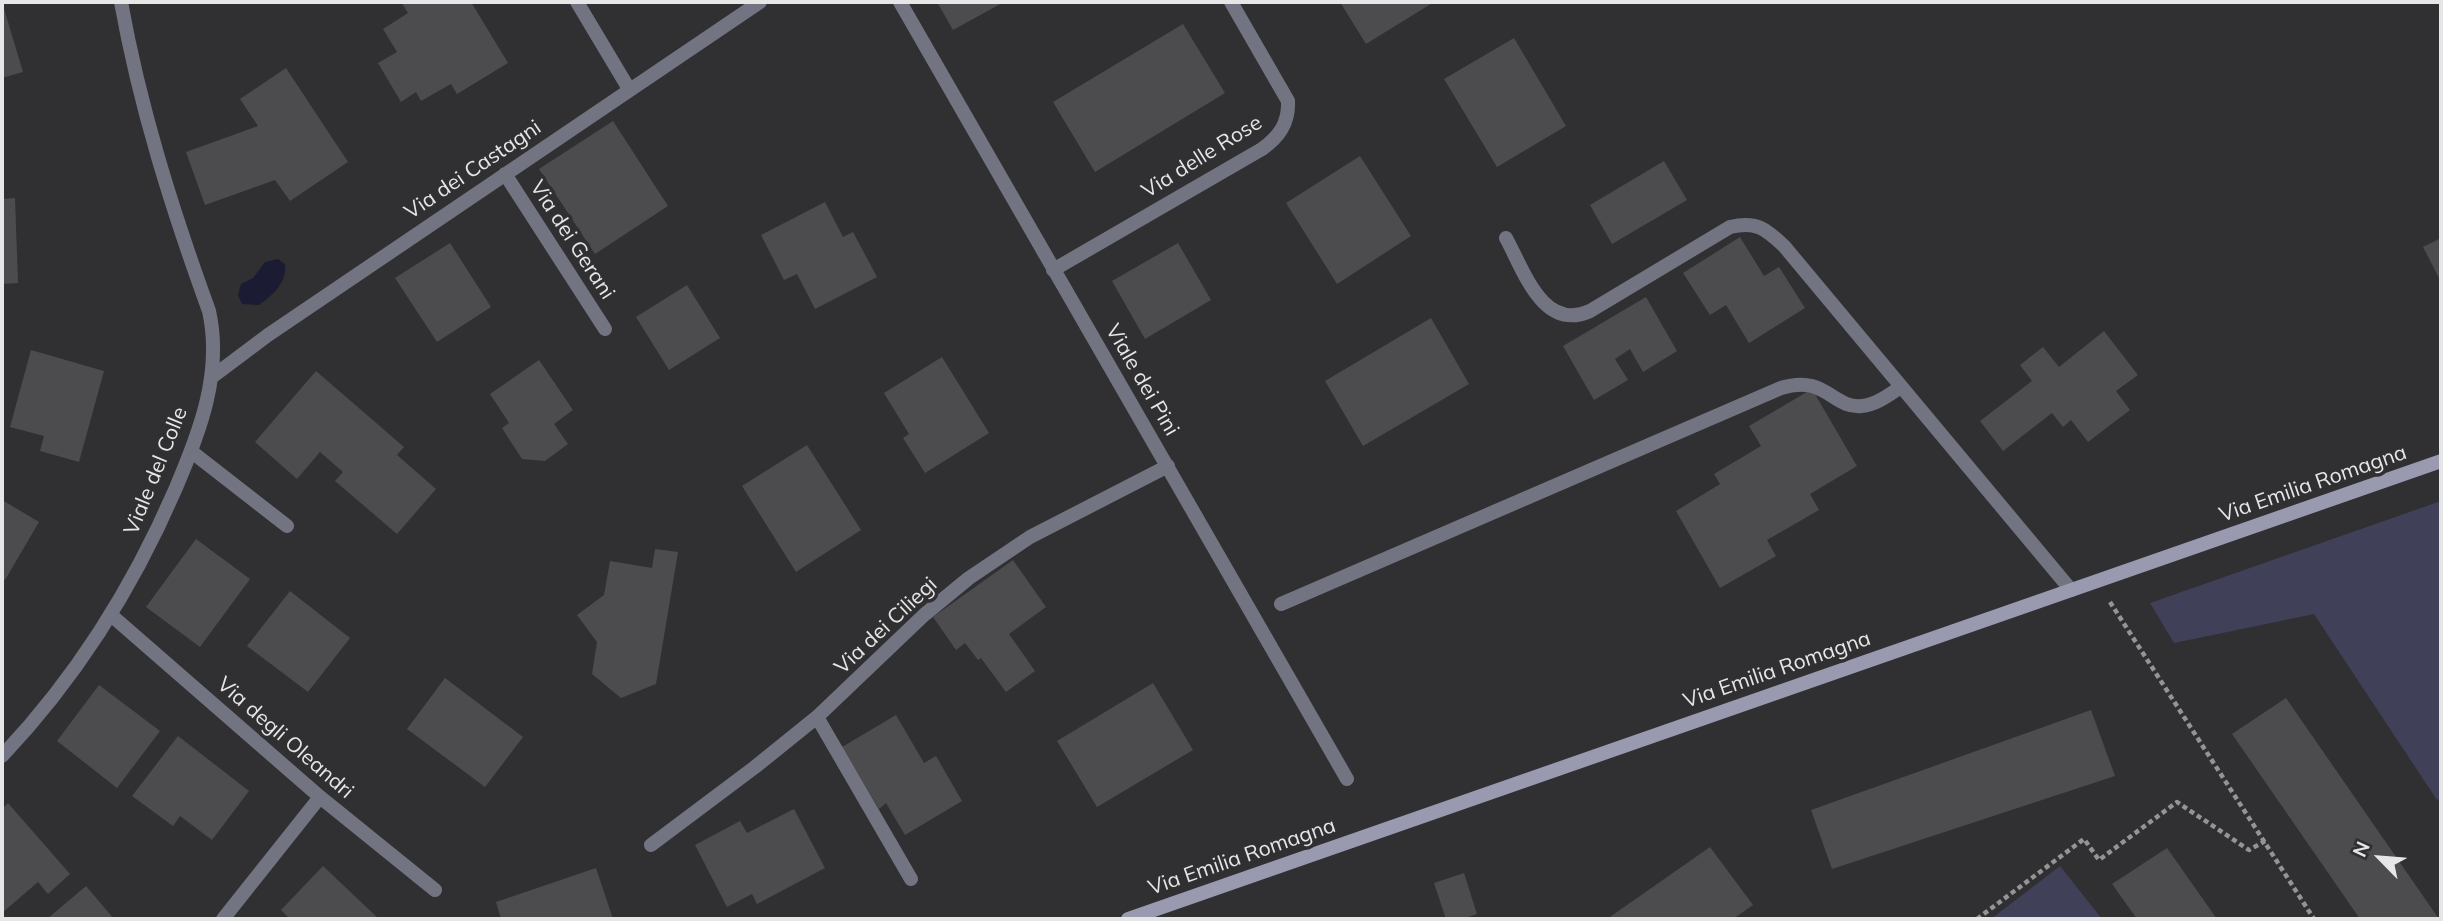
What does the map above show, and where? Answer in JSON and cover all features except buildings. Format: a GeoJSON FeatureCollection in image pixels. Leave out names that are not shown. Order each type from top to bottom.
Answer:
{"type":"FeatureCollection","features":[{"type":"Feature","properties":{"kind":"main road","name":"Via Emilia Romagna"},"geometry":{"type":"LineString","coordinates":[[1128,919],[2441,461]]}},
{"type":"Feature","properties":{"kind":"street","name":"Viale del Colle"},"geometry":{"type":"LineString","coordinates":[[2,756],[44,706],[111,615],[139,568],[191,452],[212,377],[213,334],[209,311],[162,174],[128,42],[121,2]]}},
{"type":"Feature","properties":{"kind":"street"},"geometry":{"type":"LineString","coordinates":[[577,2],[629,89]]}},
{"type":"Feature","properties":{"kind":"street","name":"Via dei Castagni"},"geometry":{"type":"LineString","coordinates":[[212,377],[268,335],[760,2]]}},
{"type":"Feature","properties":{"kind":"street","name":"Viale dei Pini"},"geometry":{"type":"LineString","coordinates":[[900,2],[1348,779]]}},
{"type":"Feature","properties":{"kind":"street","name":"Via delle Rose"},"geometry":{"type":"LineString","coordinates":[[1054,270],[1262,149],[1280,132],[1289,112],[1288,102],[1231,2]]}},
{"type":"Feature","properties":{"kind":"street","name":"Via dei Gerani"},"geometry":{"type":"LineString","coordinates":[[505,174],[605,330]]}},
{"type":"Feature","properties":{"kind":"street"},"geometry":{"type":"LineString","coordinates":[[1506,238],[1545,304],[1559,314],[1570,316],[1590,311],[1730,227],[1753,224],[1763,229],[1784,246],[2071,590]]}},
{"type":"Feature","properties":{"kind":"street"},"geometry":{"type":"LineString","coordinates":[[1281,604],[1781,388],[1802,384],[1815,386],[1843,402],[1862,407],[1902,387]]}},
{"type":"Feature","properties":{"kind":"street"},"geometry":{"type":"LineString","coordinates":[[191,452],[287,526]]}},
{"type":"Feature","properties":{"kind":"street","name":"Via dei Ciliegi"},"geometry":{"type":"LineString","coordinates":[[651,845],[817,717],[924,615],[991,562],[1056,523],[1168,466]]}},
{"type":"Feature","properties":{"kind":"street","name":"Via degli Oleandri"},"geometry":{"type":"LineString","coordinates":[[111,615],[320,797],[435,890]]}},
{"type":"Feature","properties":{"kind":"street"},"geometry":{"type":"LineString","coordinates":[[817,717],[911,879]]}},
{"type":"Feature","properties":{"kind":"street"},"geometry":{"type":"LineString","coordinates":[[223,919],[320,797]]}},
{"type":"Feature","properties":{"kind":"path"},"geometry":{"type":"LineString","coordinates":[[2096,581],[2314,919]]}},
{"type":"Feature","properties":{"kind":"path"},"geometry":{"type":"LineString","coordinates":[[1977,919],[2084,839],[2099,860],[2177,802],[2249,850],[2265,841]]}},
{"type":"Feature","properties":{"kind":"shaded area"},"geometry":{"type":"Polygon","coordinates":[[[278,259],[285,264],[285,271],[278,288],[259,305],[242,304],[238,295],[241,284],[253,278],[265,262],[278,259]]]}},
{"type":"Feature","properties":{"kind":"shaded area"},"geometry":{"type":"Polygon","coordinates":[[[2441,501],[2441,798],[2437,800],[2314,614],[2174,643],[2150,603],[2441,501]]]}},
{"type":"Feature","properties":{"kind":"shaded area"},"geometry":{"type":"Polygon","coordinates":[[[2060,866],[2102,919],[1991,919],[2060,866]]]}}]}
